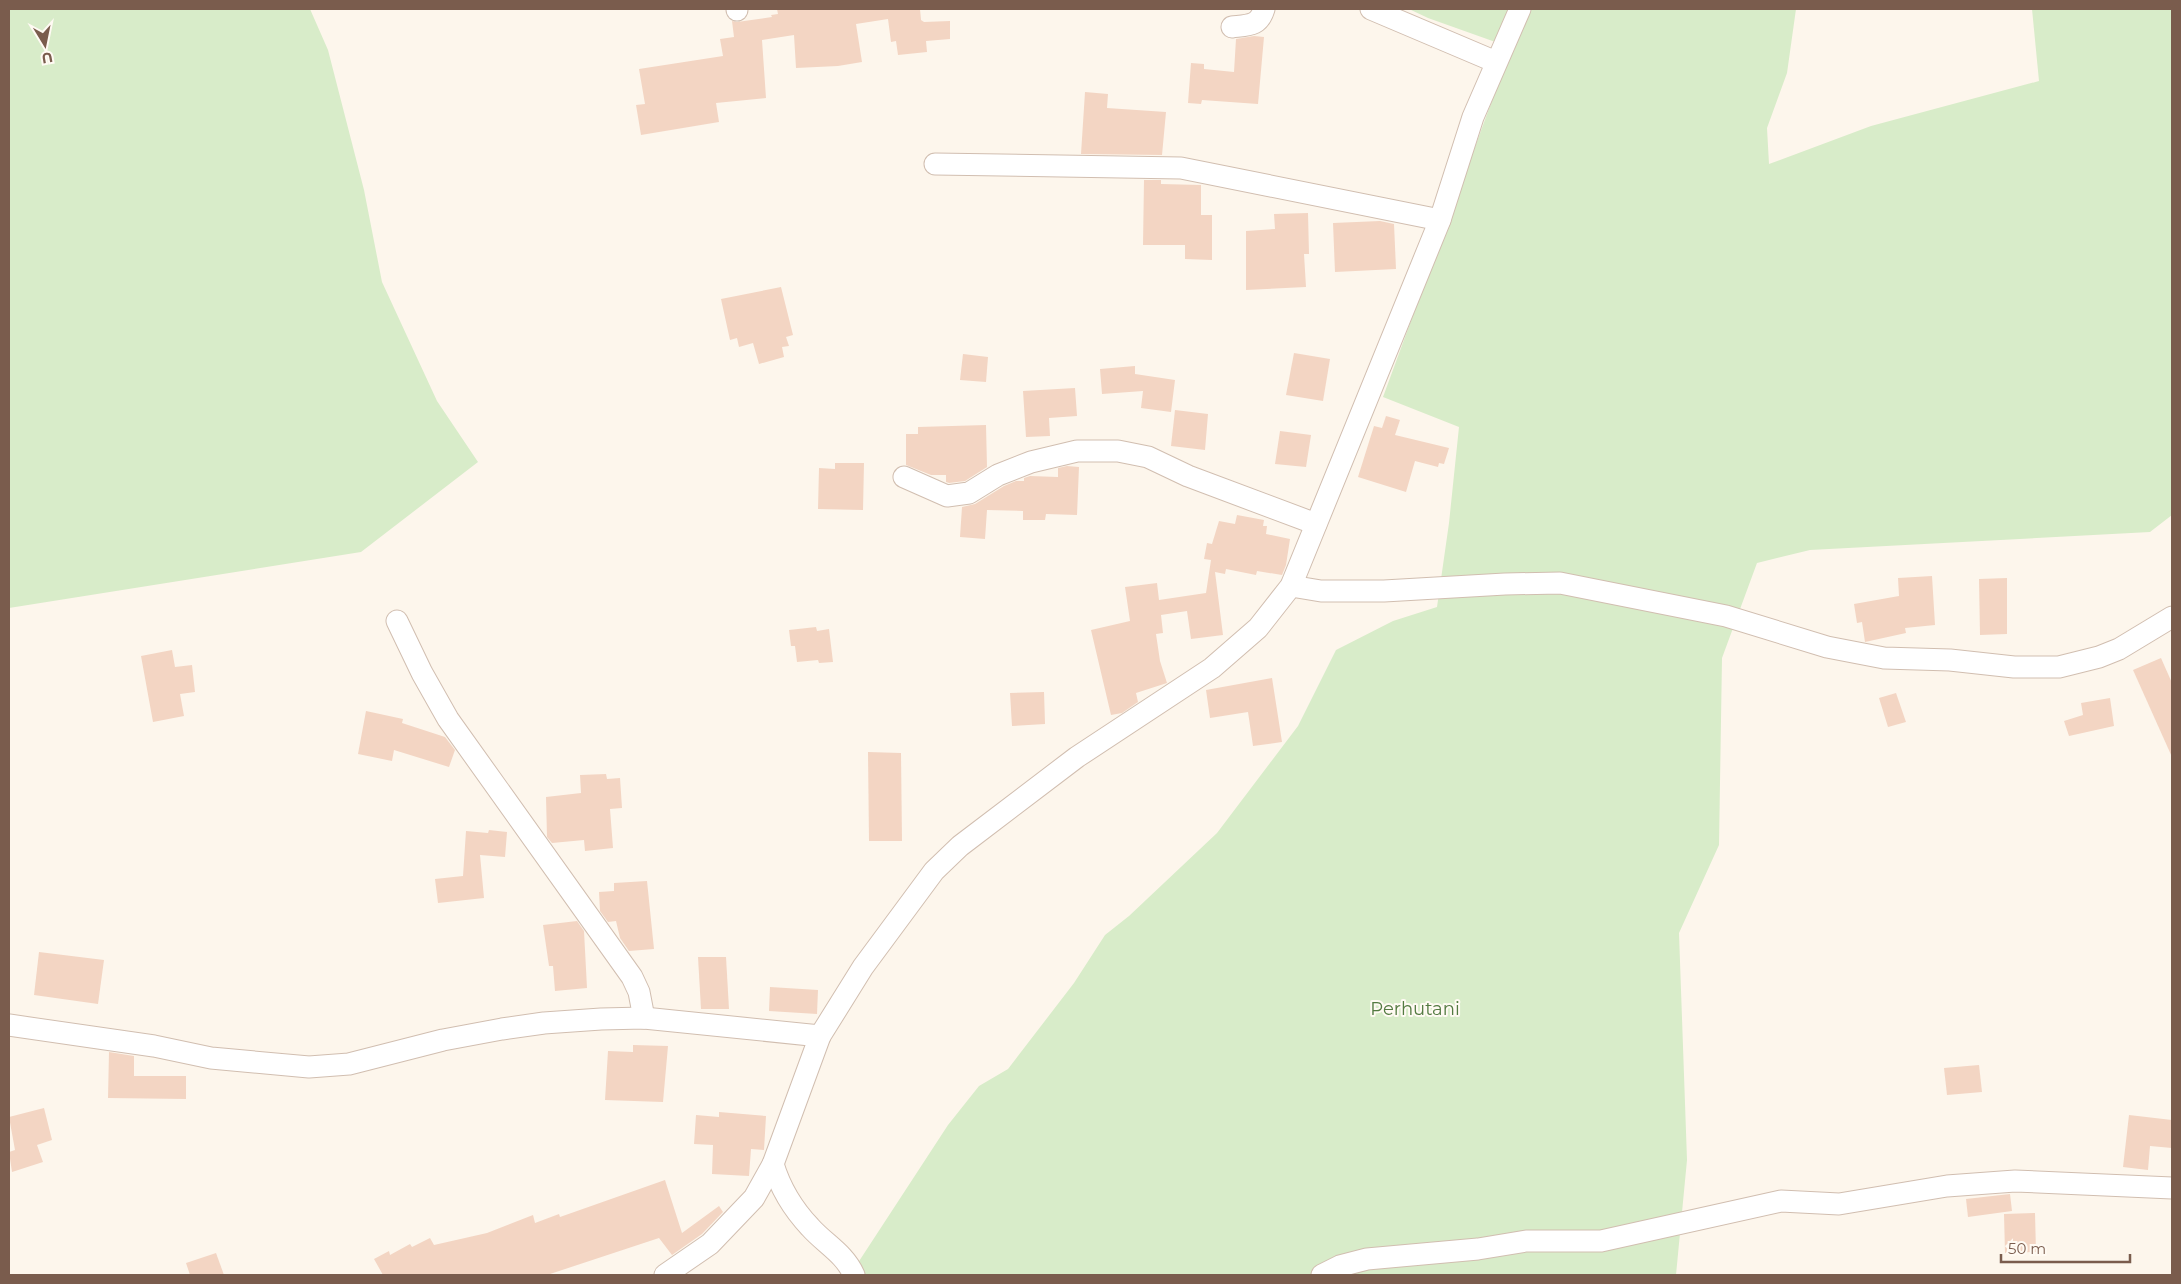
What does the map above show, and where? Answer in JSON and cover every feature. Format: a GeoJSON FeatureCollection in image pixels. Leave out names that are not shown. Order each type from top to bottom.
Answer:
{"type":"FeatureCollection","features":[{"type":"Feature","properties":{"kind":"street"},"geometry":{"type":"LineString","coordinates":[[1232,27],[1255,25],[1261,19],[1264,9]]}},
{"type":"Feature","properties":{"kind":"street"},"geometry":{"type":"LineString","coordinates":[[1371,9],[1496,62]]}},
{"type":"Feature","properties":{"kind":"street"},"geometry":{"type":"LineString","coordinates":[[665,1275],[710,1244],[754,1198],[773,1164],[820,1036],[863,967],[934,871],[960,846],[1076,757],[1212,668],[1258,628],[1291,586],[1440,220],[1473,117],[1520,9]]}},
{"type":"Feature","properties":{"kind":"street"},"geometry":{"type":"LineString","coordinates":[[935,164],[1181,168],[1440,220]]}},
{"type":"Feature","properties":{"kind":"street"},"geometry":{"type":"LineString","coordinates":[[904,477],[947,496],[969,493],[998,475],[1030,462],[1077,451],[1118,450],[1148,457],[1188,476],[1316,524]]}},
{"type":"Feature","properties":{"kind":"street"},"geometry":{"type":"LineString","coordinates":[[1291,586],[1321,591],[1384,591],[1560,583],[1726,616],[1827,647],[1875,656],[1950,660],[2014,668],[2059,666],[2099,657],[2119,649],[2172,617]]}},
{"type":"Feature","properties":{"kind":"street"},"geometry":{"type":"LineString","coordinates":[[397,621],[422,674],[448,719],[632,977],[639,992],[644,1018]]}},
{"type":"Feature","properties":{"kind":"street"},"geometry":{"type":"LineString","coordinates":[[9,1025],[154,1046],[211,1058],[259,1064],[309,1067],[349,1064],[443,1040],[544,1023],[644,1018],[820,1036]]}},
{"type":"Feature","properties":{"kind":"street"},"geometry":{"type":"LineString","coordinates":[[773,1164],[778,1180],[810,1228],[843,1256],[854,1275]]}},
{"type":"Feature","properties":{"kind":"street"},"geometry":{"type":"LineString","coordinates":[[1322,1275],[1340,1266],[1367,1260],[1478,1249],[1526,1241],[1601,1241],[1781,1201],[1839,1204],[1947,1186],[2015,1181],[2172,1188]]}},
{"type":"Feature","properties":{"kind":"green space"},"geometry":{"type":"Polygon","coordinates":[[[9,9],[310,9],[328,50],[364,190],[382,282],[437,401],[478,462],[361,552],[9,608],[9,9]]]}},
{"type":"Feature","properties":{"kind":"green space","name":"Perhutani"},"geometry":{"type":"Polygon","coordinates":[[[1409,9],[1796,9],[1787,73],[1767,128],[1769,164],[1871,126],[2039,81],[2032,9],[2172,9],[2172,515],[2150,532],[1810,550],[1757,563],[1722,658],[1719,845],[1679,933],[1687,1160],[1676,1275],[850,1275],[948,1125],[979,1086],[1008,1069],[1074,983],[1105,935],[1129,916],[1217,833],[1298,726],[1336,650],[1393,621],[1437,607],[1449,523],[1459,427],[1383,397],[1504,68],[1515,49],[1428,18],[1409,9]]]}},
{"type":"Feature","properties":{"kind":"building"},"geometry":{"type":"Polygon","coordinates":[[[777,9],[920,9],[921,20],[924,22],[950,21],[950,39],[926,41],[927,52],[898,55],[896,41],[891,42],[888,19],[856,24],[862,62],[838,66],[796,68],[794,35],[762,40],[766,98],[716,103],[719,122],[641,135],[636,105],[645,104],[639,69],[723,56],[720,39],[734,37],[732,21],[772,17],[771,15],[778,14],[777,9]]]}},
{"type":"Feature","properties":{"kind":"building"},"geometry":{"type":"Polygon","coordinates":[[[1254,36],[1264,37],[1258,104],[1202,100],[1201,104],[1188,103],[1191,63],[1204,64],[1204,69],[1234,72],[1236,39],[1254,36]]]}},
{"type":"Feature","properties":{"kind":"building"},"geometry":{"type":"Polygon","coordinates":[[[1085,92],[1108,94],[1107,108],[1166,112],[1162,155],[1081,154],[1085,92]]]}},
{"type":"Feature","properties":{"kind":"building"},"geometry":{"type":"Polygon","coordinates":[[[1144,180],[1161,180],[1161,184],[1201,185],[1201,215],[1212,215],[1212,260],[1185,259],[1185,245],[1143,245],[1144,180]]]}},
{"type":"Feature","properties":{"kind":"building"},"geometry":{"type":"Polygon","coordinates":[[[1308,213],[1309,254],[1304,254],[1306,287],[1246,290],[1246,231],[1275,229],[1274,214],[1308,213]]]}},
{"type":"Feature","properties":{"kind":"building"},"geometry":{"type":"Polygon","coordinates":[[[1380,221],[1394,224],[1396,269],[1335,272],[1333,223],[1380,221]]]}},
{"type":"Feature","properties":{"kind":"building"},"geometry":{"type":"Polygon","coordinates":[[[781,287],[793,335],[786,337],[789,346],[782,347],[784,357],[759,364],[753,343],[739,347],[737,338],[730,340],[721,299],[781,287]]]}},
{"type":"Feature","properties":{"kind":"building"},"geometry":{"type":"Polygon","coordinates":[[[1294,353],[1330,359],[1323,401],[1286,395],[1294,353]]]}},
{"type":"Feature","properties":{"kind":"building"},"geometry":{"type":"Polygon","coordinates":[[[963,354],[988,357],[986,382],[960,380],[963,354]]]}},
{"type":"Feature","properties":{"kind":"building"},"geometry":{"type":"Polygon","coordinates":[[[1135,366],[1135,374],[1175,380],[1171,412],[1141,408],[1143,391],[1102,394],[1100,369],[1135,366]]]}},
{"type":"Feature","properties":{"kind":"building"},"geometry":{"type":"Polygon","coordinates":[[[1075,388],[1077,416],[1049,418],[1050,436],[1026,437],[1023,391],[1075,388]]]}},
{"type":"Feature","properties":{"kind":"building"},"geometry":{"type":"Polygon","coordinates":[[[1175,410],[1208,414],[1205,450],[1171,446],[1175,410]]]}},
{"type":"Feature","properties":{"kind":"building"},"geometry":{"type":"Polygon","coordinates":[[[1386,416],[1400,420],[1395,435],[1449,448],[1444,464],[1439,463],[1438,467],[1415,461],[1406,492],[1358,477],[1374,426],[1382,428],[1386,416]]]}},
{"type":"Feature","properties":{"kind":"building"},"geometry":{"type":"Polygon","coordinates":[[[986,425],[987,467],[965,481],[949,483],[946,482],[946,475],[931,475],[906,465],[906,434],[918,434],[918,427],[986,425]]]}},
{"type":"Feature","properties":{"kind":"building"},"geometry":{"type":"Polygon","coordinates":[[[1280,431],[1311,435],[1306,467],[1275,464],[1280,431]]]}},
{"type":"Feature","properties":{"kind":"building"},"geometry":{"type":"Polygon","coordinates":[[[835,463],[864,463],[863,510],[818,509],[819,468],[835,469],[835,463]]]}},
{"type":"Feature","properties":{"kind":"building"},"geometry":{"type":"Polygon","coordinates":[[[1067,466],[1079,467],[1077,515],[1046,514],[1045,520],[1023,520],[1023,511],[987,510],[985,539],[960,537],[962,507],[975,504],[1004,486],[1016,481],[1024,481],[1024,478],[1030,476],[1058,477],[1058,468],[1067,466]]]}},
{"type":"Feature","properties":{"kind":"building"},"geometry":{"type":"Polygon","coordinates":[[[1237,515],[1264,520],[1263,526],[1267,526],[1266,534],[1290,539],[1286,565],[1282,575],[1257,571],[1256,575],[1226,569],[1225,574],[1215,572],[1223,635],[1191,639],[1187,611],[1161,615],[1163,633],[1156,634],[1160,661],[1167,683],[1136,693],[1138,702],[1122,713],[1111,715],[1091,630],[1130,621],[1125,587],[1157,583],[1159,600],[1206,593],[1211,560],[1204,559],[1207,543],[1212,544],[1219,521],[1235,524],[1237,515]]]}},
{"type":"Feature","properties":{"kind":"building"},"geometry":{"type":"Polygon","coordinates":[[[1932,576],[1935,625],[1905,628],[1906,633],[1865,642],[1862,622],[1857,623],[1854,604],[1899,596],[1898,578],[1932,576]]]}},
{"type":"Feature","properties":{"kind":"building"},"geometry":{"type":"Polygon","coordinates":[[[2007,578],[2007,634],[1980,635],[1979,579],[2007,578]]]}},
{"type":"Feature","properties":{"kind":"building"},"geometry":{"type":"Polygon","coordinates":[[[816,627],[817,631],[829,629],[833,662],[819,663],[818,660],[797,662],[795,646],[791,646],[789,630],[816,627]]]}},
{"type":"Feature","properties":{"kind":"building"},"geometry":{"type":"Polygon","coordinates":[[[172,650],[175,667],[192,665],[195,692],[180,694],[184,716],[153,722],[141,656],[172,650]]]}},
{"type":"Feature","properties":{"kind":"building"},"geometry":{"type":"Polygon","coordinates":[[[2161,658],[2172,683],[2172,757],[2133,670],[2161,658]]]}},
{"type":"Feature","properties":{"kind":"building"},"geometry":{"type":"Polygon","coordinates":[[[1272,678],[1282,742],[1253,746],[1248,712],[1210,718],[1206,690],[1272,678]]]}},
{"type":"Feature","properties":{"kind":"building"},"geometry":{"type":"Polygon","coordinates":[[[1044,692],[1045,724],[1012,726],[1010,693],[1044,692]]]}},
{"type":"Feature","properties":{"kind":"building"},"geometry":{"type":"Polygon","coordinates":[[[1896,693],[1906,722],[1888,727],[1879,698],[1896,693]]]}},
{"type":"Feature","properties":{"kind":"building"},"geometry":{"type":"Polygon","coordinates":[[[2110,698],[2114,726],[2069,736],[2064,721],[2083,715],[2081,703],[2110,698]]]}},
{"type":"Feature","properties":{"kind":"building"},"geometry":{"type":"Polygon","coordinates":[[[366,711],[403,719],[402,723],[445,737],[455,750],[449,767],[394,750],[392,761],[358,754],[366,711]]]}},
{"type":"Feature","properties":{"kind":"building"},"geometry":{"type":"Polygon","coordinates":[[[868,752],[901,753],[902,841],[869,841],[868,752]]]}},
{"type":"Feature","properties":{"kind":"building"},"geometry":{"type":"Polygon","coordinates":[[[606,774],[607,779],[620,778],[622,808],[610,809],[613,848],[585,851],[584,840],[552,843],[547,837],[546,797],[581,793],[580,775],[606,774]]]}},
{"type":"Feature","properties":{"kind":"building"},"geometry":{"type":"Polygon","coordinates":[[[489,830],[507,832],[505,857],[480,855],[484,898],[438,903],[435,879],[463,876],[466,831],[488,833],[489,830]]]}},
{"type":"Feature","properties":{"kind":"building"},"geometry":{"type":"Polygon","coordinates":[[[647,881],[654,949],[629,951],[620,938],[616,921],[608,922],[600,911],[599,892],[614,891],[614,883],[647,881]]]}},
{"type":"Feature","properties":{"kind":"building"},"geometry":{"type":"Polygon","coordinates":[[[577,921],[584,931],[587,988],[555,991],[553,966],[549,966],[543,925],[577,921]]]}},
{"type":"Feature","properties":{"kind":"building"},"geometry":{"type":"Polygon","coordinates":[[[39,952],[104,960],[98,1004],[34,995],[39,952]]]}},
{"type":"Feature","properties":{"kind":"building"},"geometry":{"type":"Polygon","coordinates":[[[698,957],[726,957],[729,1009],[701,1009],[698,957]]]}},
{"type":"Feature","properties":{"kind":"building"},"geometry":{"type":"Polygon","coordinates":[[[770,987],[818,990],[817,1014],[769,1011],[770,987]]]}},
{"type":"Feature","properties":{"kind":"building"},"geometry":{"type":"Polygon","coordinates":[[[633,1045],[668,1046],[663,1102],[605,1100],[608,1051],[633,1052],[633,1045]]]}},
{"type":"Feature","properties":{"kind":"building"},"geometry":{"type":"Polygon","coordinates":[[[109,1052],[134,1056],[134,1076],[186,1076],[186,1099],[108,1098],[109,1052]]]}},
{"type":"Feature","properties":{"kind":"building"},"geometry":{"type":"Polygon","coordinates":[[[1979,1065],[1982,1092],[1947,1095],[1944,1068],[1979,1065]]]}},
{"type":"Feature","properties":{"kind":"building"},"geometry":{"type":"Polygon","coordinates":[[[44,1108],[52,1140],[37,1145],[43,1162],[12,1172],[9,1152],[15,1150],[9,1117],[44,1108]]]}},
{"type":"Feature","properties":{"kind":"building"},"geometry":{"type":"Polygon","coordinates":[[[719,1112],[766,1116],[764,1150],[751,1149],[749,1176],[712,1174],[713,1145],[694,1144],[696,1115],[719,1117],[719,1112]]]}},
{"type":"Feature","properties":{"kind":"building"},"geometry":{"type":"Polygon","coordinates":[[[2129,1115],[2172,1120],[2172,1148],[2150,1146],[2148,1170],[2123,1167],[2129,1115]]]}},
{"type":"Feature","properties":{"kind":"building"},"geometry":{"type":"Polygon","coordinates":[[[665,1180],[682,1233],[719,1206],[723,1212],[702,1234],[672,1255],[659,1238],[547,1275],[383,1275],[374,1259],[389,1251],[390,1255],[410,1244],[412,1247],[430,1238],[434,1245],[487,1233],[533,1215],[535,1223],[559,1214],[560,1217],[665,1180]]]}},
{"type":"Feature","properties":{"kind":"building"},"geometry":{"type":"Polygon","coordinates":[[[2010,1194],[2012,1211],[1968,1217],[1966,1199],[2010,1194]]]}},
{"type":"Feature","properties":{"kind":"building"},"geometry":{"type":"Polygon","coordinates":[[[2035,1213],[2036,1252],[2005,1253],[2004,1214],[2035,1213]]]}},
{"type":"Feature","properties":{"kind":"building"},"geometry":{"type":"Polygon","coordinates":[[[216,1253],[224,1275],[190,1275],[186,1263],[216,1253]]]}}]}
